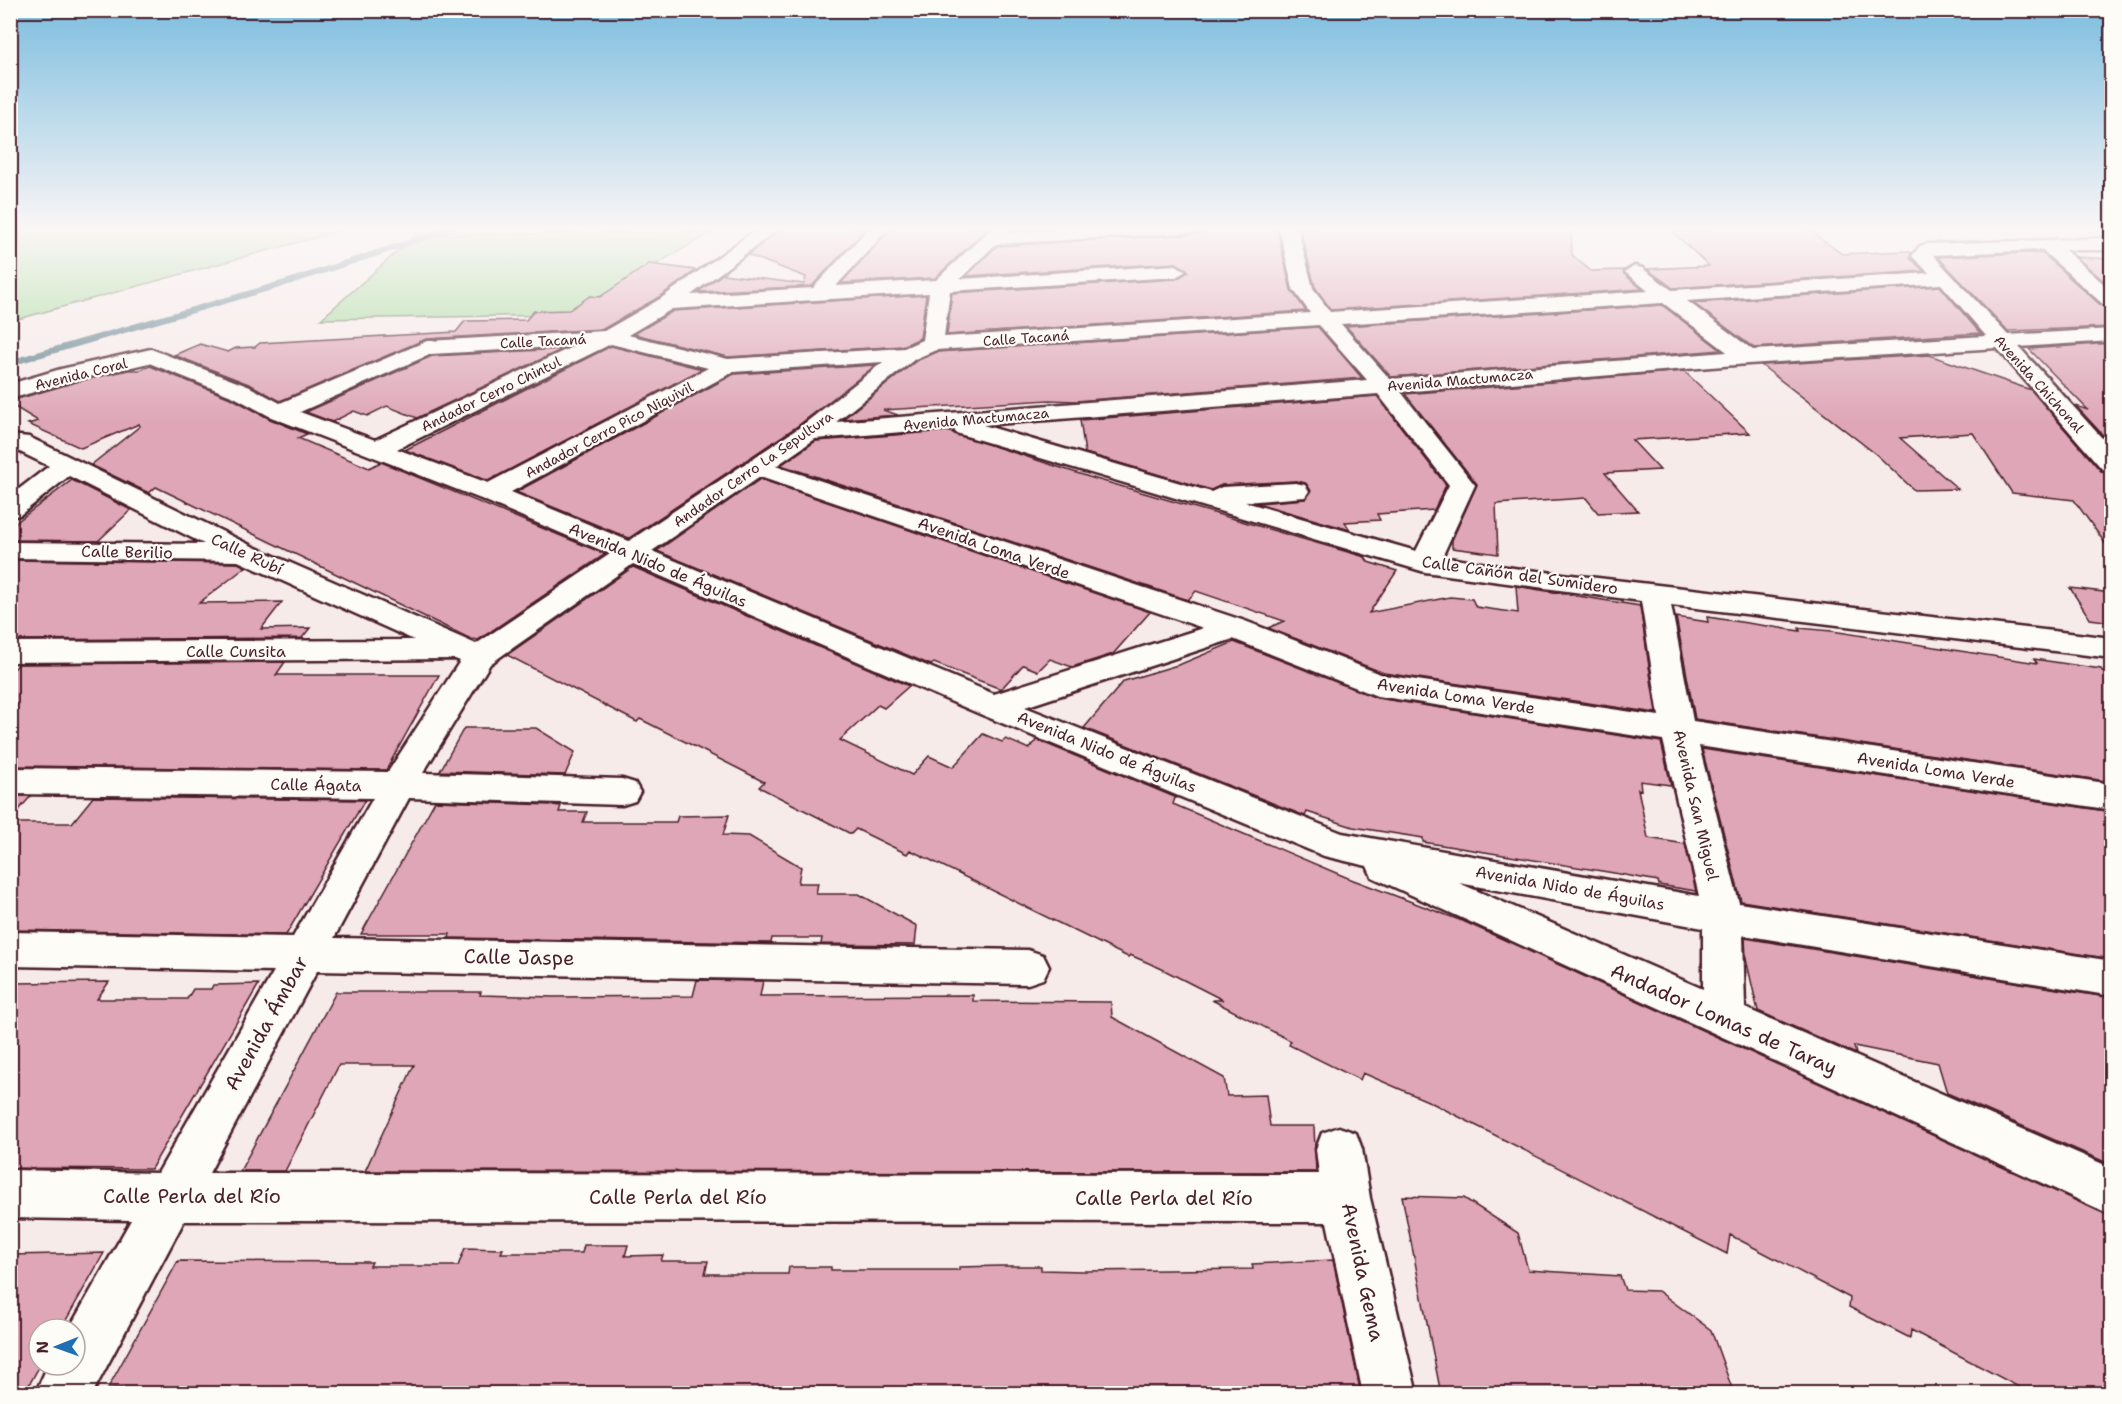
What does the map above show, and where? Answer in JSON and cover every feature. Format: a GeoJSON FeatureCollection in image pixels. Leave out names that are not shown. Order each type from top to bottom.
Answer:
{"type":"FeatureCollection","features":[{"type":"Feature","properties":{"kind":"street","name":"Andador Cerro Chintul"},"geometry":{"type":"LineString","coordinates":[[377,449],[609,337],[681,293]]}},
{"type":"Feature","properties":{"kind":"street"},"geometry":{"type":"LineString","coordinates":[[667,303],[829,293]]}},
{"type":"Feature","properties":{"kind":"street"},"geometry":{"type":"LineString","coordinates":[[932,344],[939,293]]}},
{"type":"Feature","properties":{"kind":"street"},"geometry":{"type":"LineString","coordinates":[[1306,293],[1325,319],[1384,386],[1462,485],[1425,563]]}},
{"type":"Feature","properties":{"kind":"street","name":"Calle Tacaná"},"geometry":{"type":"LineString","coordinates":[[932,344],[1691,293]]}},
{"type":"Feature","properties":{"kind":"street","name":"Avenida Chichonal"},"geometry":{"type":"LineString","coordinates":[[1959,293],[2112,465]]}},
{"type":"Feature","properties":{"kind":"street"},"geometry":{"type":"LineString","coordinates":[[1665,294],[1748,357]]}},
{"type":"Feature","properties":{"kind":"street","name":"Avenida Mactumacza"},"geometry":{"type":"LineString","coordinates":[[809,432],[1748,357],[2112,335]]}},
{"type":"Feature","properties":{"kind":"street","name":"Calle Tacaná"},"geometry":{"type":"LineString","coordinates":[[279,412],[427,348],[609,337],[728,366],[907,354]]}},
{"type":"Feature","properties":{"kind":"street","name":"Andador Cerro La Sepultura"},"geometry":{"type":"LineString","coordinates":[[470,653],[630,553],[758,468],[809,432],[907,354],[932,344]]}},
{"type":"Feature","properties":{"kind":"street","name":"Avenida Nido de Águilas"},"geometry":{"type":"LineString","coordinates":[[151,356],[242,392],[279,412],[490,493],[992,706],[1338,846],[1723,916],[2112,979]]}},
{"type":"Feature","properties":{"kind":"street","name":"Avenida Coral"},"geometry":{"type":"LineString","coordinates":[[10,392],[69,374],[151,356]]}},
{"type":"Feature","properties":{"kind":"street","name":"Andador Cerro Pico Niquivil"},"geometry":{"type":"LineString","coordinates":[[490,493],[728,366]]}},
{"type":"Feature","properties":{"kind":"street","name":"Calle Cañón del Sumidero"},"geometry":{"type":"LineString","coordinates":[[945,422],[1425,563],[1520,578],[2112,648]]}},
{"type":"Feature","properties":{"kind":"street","name":"Calle Rubí"},"geometry":{"type":"LineString","coordinates":[[15,442],[67,465],[244,553],[470,653]]}},
{"type":"Feature","properties":{"kind":"street"},"geometry":{"type":"LineString","coordinates":[[10,509],[67,465]]}},
{"type":"Feature","properties":{"kind":"street","name":"Avenida Loma Verde"},"geometry":{"type":"LineString","coordinates":[[758,468],[1234,628],[1377,685],[2112,797]]}},
{"type":"Feature","properties":{"kind":"street"},"geometry":{"type":"LineString","coordinates":[[1199,497],[1296,491]]}},
{"type":"Feature","properties":{"kind":"street","name":"Calle Berilio"},"geometry":{"type":"LineString","coordinates":[[10,550],[244,553]]}},
{"type":"Feature","properties":{"kind":"street","name":"Avenida San Miguel"},"geometry":{"type":"LineString","coordinates":[[1654,593],[1678,731],[1723,916],[1724,1019]]}},
{"type":"Feature","properties":{"kind":"street"},"geometry":{"type":"LineString","coordinates":[[992,706],[1234,628]]}},
{"type":"Feature","properties":{"kind":"street","name":"Calle Cunsita"},"geometry":{"type":"LineString","coordinates":[[10,652],[470,653]]}},
{"type":"Feature","properties":{"kind":"street","name":"Avenida Ámbar"},"geometry":{"type":"LineString","coordinates":[[62,1394],[470,653]]}},
{"type":"Feature","properties":{"kind":"street","name":"Calle Ágata"},"geometry":{"type":"LineString","coordinates":[[10,781],[398,785],[622,792]]}},
{"type":"Feature","properties":{"kind":"street","name":"Andador Lomas de Taray"},"geometry":{"type":"LineString","coordinates":[[1338,846],[2112,1192]]}},
{"type":"Feature","properties":{"kind":"street","name":"Calle Jaspe"},"geometry":{"type":"LineString","coordinates":[[10,949],[1028,967]]}},
{"type":"Feature","properties":{"kind":"street","name":"Avenida Gema"},"geometry":{"type":"LineString","coordinates":[[1339,1149],[1346,1198],[1390,1394]]}},
{"type":"Feature","properties":{"kind":"street","name":"Calle Perla del Río"},"geometry":{"type":"LineString","coordinates":[[10,1194],[171,1197],[1346,1198]]}},
{"type":"Feature","properties":{"kind":"green space"},"geometry":{"type":"Polygon","coordinates":[[[11,293],[115,293],[11,321],[11,293]]]}},
{"type":"Feature","properties":{"kind":"green space"},"geometry":{"type":"Polygon","coordinates":[[[351,293],[607,293],[568,315],[321,319],[351,293]]]}},
{"type":"Feature","properties":{"kind":"building"},"geometry":{"type":"Polygon","coordinates":[[[607,293],[665,293],[603,329],[426,339],[280,401],[251,385],[174,355],[200,344],[228,352],[236,348],[255,347],[260,343],[456,332],[465,321],[526,320],[534,311],[569,310],[590,296],[600,297],[607,293]]]}},
{"type":"Feature","properties":{"kind":"building"},"geometry":{"type":"Polygon","coordinates":[[[952,293],[1293,293],[1306,311],[947,335],[952,293]]]}},
{"type":"Feature","properties":{"kind":"building"},"geometry":{"type":"Polygon","coordinates":[[[1319,293],[1590,293],[1331,310],[1319,293]]]}},
{"type":"Feature","properties":{"kind":"building"},"geometry":{"type":"Polygon","coordinates":[[[1845,293],[1946,293],[1980,333],[1754,348],[1693,303],[1845,293]]]}},
{"type":"Feature","properties":{"kind":"building"},"geometry":{"type":"Polygon","coordinates":[[[1972,293],[2087,293],[2104,308],[2112,310],[2112,327],[2008,331],[1972,293]]]}},
{"type":"Feature","properties":{"kind":"building"},"geometry":{"type":"Polygon","coordinates":[[[926,295],[920,338],[903,346],[728,357],[634,334],[673,311],[926,295]]]}},
{"type":"Feature","properties":{"kind":"building"},"geometry":{"type":"Polygon","coordinates":[[[1662,305],[1721,350],[1391,377],[1346,326],[1662,305]]]}},
{"type":"Feature","properties":{"kind":"building"},"geometry":{"type":"Polygon","coordinates":[[[1318,327],[1362,378],[1076,401],[1049,400],[883,410],[898,415],[843,419],[916,361],[937,352],[1318,327]]]}},
{"type":"Feature","properties":{"kind":"building"},"geometry":{"type":"Polygon","coordinates":[[[2112,343],[2112,445],[2076,406],[2088,410],[2029,349],[2112,343]]]}},
{"type":"Feature","properties":{"kind":"building"},"geometry":{"type":"Polygon","coordinates":[[[611,346],[702,369],[488,481],[405,450],[611,346]]]}},
{"type":"Feature","properties":{"kind":"building"},"geometry":{"type":"Polygon","coordinates":[[[563,349],[417,418],[387,406],[367,416],[354,411],[332,422],[306,412],[432,356],[563,349]]]}},
{"type":"Feature","properties":{"kind":"building"},"geometry":{"type":"Polygon","coordinates":[[[1929,355],[2031,390],[2101,471],[2112,475],[2112,553],[2074,500],[2012,493],[1973,433],[1900,438],[1958,489],[1914,490],[1877,455],[1761,365],[1929,355]]]}},
{"type":"Feature","properties":{"kind":"building"},"geometry":{"type":"Polygon","coordinates":[[[876,365],[799,425],[629,538],[516,492],[734,374],[876,365]]]}},
{"type":"Feature","properties":{"kind":"building"},"geometry":{"type":"Polygon","coordinates":[[[150,366],[233,399],[270,419],[307,434],[298,438],[369,468],[381,462],[605,554],[478,640],[471,639],[156,487],[149,493],[91,465],[140,426],[139,424],[81,448],[28,424],[38,421],[10,404],[10,401],[76,382],[150,366]]]}},
{"type":"Feature","properties":{"kind":"building"},"geometry":{"type":"Polygon","coordinates":[[[1684,371],[1750,433],[1632,440],[1660,470],[1605,473],[1638,511],[1598,513],[1586,498],[1496,504],[1498,554],[1452,548],[1452,540],[1477,484],[1405,394],[1684,371]]]}},
{"type":"Feature","properties":{"kind":"building"},"geometry":{"type":"Polygon","coordinates":[[[1377,396],[1446,485],[1434,510],[1377,514],[1380,520],[1345,522],[1350,530],[1257,503],[1305,499],[1311,492],[1305,483],[1296,481],[1222,485],[1211,490],[1085,453],[1080,420],[1377,396]]]}},
{"type":"Feature","properties":{"kind":"building"},"geometry":{"type":"Polygon","coordinates":[[[947,431],[1089,477],[1365,557],[1368,562],[1397,571],[1369,613],[1450,597],[1472,599],[1476,607],[1518,613],[1516,586],[1640,606],[1656,713],[1384,673],[1268,628],[1284,621],[1196,591],[1188,600],[781,465],[816,441],[947,431]]]}},
{"type":"Feature","properties":{"kind":"building"},"geometry":{"type":"Polygon","coordinates":[[[760,479],[1150,612],[1113,654],[1072,667],[1050,659],[1038,671],[1023,665],[1001,689],[934,663],[931,665],[657,551],[760,479]]]}},
{"type":"Feature","properties":{"kind":"building"},"geometry":{"type":"Polygon","coordinates":[[[72,480],[131,510],[98,541],[10,540],[10,527],[72,480]]]}},
{"type":"Feature","properties":{"kind":"building"},"geometry":{"type":"Polygon","coordinates":[[[10,560],[238,563],[246,567],[199,603],[282,602],[261,629],[310,628],[302,638],[10,640],[10,560]]]}},
{"type":"Feature","properties":{"kind":"building"},"geometry":{"type":"Polygon","coordinates":[[[633,567],[909,686],[884,708],[878,705],[840,740],[912,775],[929,756],[953,767],[983,734],[1002,742],[1006,739],[1029,749],[1037,740],[1177,798],[1173,804],[1348,878],[1465,922],[2112,1217],[2112,1394],[2030,1393],[1911,1330],[1910,1338],[1849,1307],[1850,1298],[1730,1235],[1727,1254],[1430,1102],[1363,1073],[1360,1080],[1289,1045],[1291,1041],[1212,1000],[1223,1000],[1160,968],[1130,955],[1128,957],[910,850],[907,854],[856,829],[851,834],[759,787],[764,782],[743,771],[640,719],[637,722],[507,655],[633,567]]]}},
{"type":"Feature","properties":{"kind":"building"},"geometry":{"type":"Polygon","coordinates":[[[2070,588],[2112,593],[2112,622],[2090,619],[2070,588]]]}},
{"type":"Feature","properties":{"kind":"building"},"geometry":{"type":"Polygon","coordinates":[[[1676,617],[1708,622],[1707,617],[1800,631],[1799,628],[1832,631],[2037,663],[2034,659],[2101,669],[2103,672],[2112,673],[2112,782],[1695,719],[1676,617]]]}},
{"type":"Feature","properties":{"kind":"building"},"geometry":{"type":"Polygon","coordinates":[[[1234,642],[1377,698],[1661,742],[1671,785],[1640,781],[1641,790],[1638,789],[1648,838],[1685,844],[1696,891],[1659,885],[1658,881],[1614,873],[1423,842],[1423,838],[1353,827],[1307,812],[1305,816],[1084,728],[1124,681],[1181,664],[1234,642]]]}},
{"type":"Feature","properties":{"kind":"building"},"geometry":{"type":"Polygon","coordinates":[[[285,662],[276,675],[439,675],[386,770],[10,766],[10,673],[19,664],[285,662]]]}},
{"type":"Feature","properties":{"kind":"building"},"geometry":{"type":"Polygon","coordinates":[[[464,728],[536,728],[575,752],[565,775],[440,771],[464,728]]]}},
{"type":"Feature","properties":{"kind":"building"},"geometry":{"type":"Polygon","coordinates":[[[1702,749],[2112,812],[2112,959],[1741,901],[1702,749]]]}},
{"type":"Feature","properties":{"kind":"building"},"geometry":{"type":"Polygon","coordinates":[[[10,796],[31,796],[10,820],[10,796]]]}},
{"type":"Feature","properties":{"kind":"building"},"geometry":{"type":"Polygon","coordinates":[[[93,797],[365,800],[286,935],[10,930],[10,823],[72,823],[93,797]]]}},
{"type":"Feature","properties":{"kind":"building"},"geometry":{"type":"Polygon","coordinates":[[[435,801],[561,806],[559,812],[587,812],[583,822],[676,822],[678,816],[729,815],[723,835],[749,836],[801,867],[798,883],[818,883],[816,894],[859,894],[917,926],[915,945],[821,944],[822,938],[772,938],[771,943],[449,938],[450,934],[361,934],[435,801]]]}},
{"type":"Feature","properties":{"kind":"building"},"geometry":{"type":"Polygon","coordinates":[[[1745,938],[2112,998],[2112,1165],[1947,1093],[1938,1063],[1854,1046],[1856,1054],[1758,1011],[1746,959],[1745,938]]]}},
{"type":"Feature","properties":{"kind":"building"},"geometry":{"type":"Polygon","coordinates":[[[697,980],[763,981],[760,996],[973,995],[973,1001],[1111,1002],[1112,1017],[1224,1078],[1227,1096],[1266,1095],[1270,1126],[1314,1126],[1316,1172],[365,1171],[414,1065],[339,1065],[285,1171],[240,1171],[336,992],[481,992],[480,995],[553,997],[693,996],[697,980]]]}},
{"type":"Feature","properties":{"kind":"building"},"geometry":{"type":"Polygon","coordinates":[[[109,982],[97,999],[187,999],[193,989],[211,989],[213,985],[259,984],[151,1169],[10,1168],[10,983],[109,982]]]}},
{"type":"Feature","properties":{"kind":"building"},"geometry":{"type":"Polygon","coordinates":[[[1402,1196],[1464,1198],[1518,1233],[1528,1270],[1620,1276],[1625,1290],[1658,1291],[1711,1330],[1734,1394],[1441,1394],[1402,1196]]]}},
{"type":"Feature","properties":{"kind":"building"},"geometry":{"type":"Polygon","coordinates":[[[584,1245],[628,1245],[625,1256],[663,1255],[661,1261],[708,1261],[705,1274],[788,1274],[789,1267],[831,1267],[831,1270],[959,1270],[959,1267],[1000,1266],[1041,1266],[1041,1270],[1083,1271],[1253,1269],[1252,1264],[1333,1260],[1361,1394],[814,1391],[315,1394],[316,1391],[120,1394],[123,1388],[108,1388],[178,1261],[372,1262],[370,1266],[458,1266],[465,1248],[503,1249],[501,1253],[582,1253],[584,1245]]]}},
{"type":"Feature","properties":{"kind":"building"},"geometry":{"type":"Polygon","coordinates":[[[104,1253],[68,1317],[27,1317],[27,1377],[33,1377],[24,1394],[10,1394],[10,1255],[104,1253]]]}},
{"type":"Feature","properties":{"kind":"waterway"},"geometry":{"type":"LineString","coordinates":[[10,363],[253,293]]}}]}
